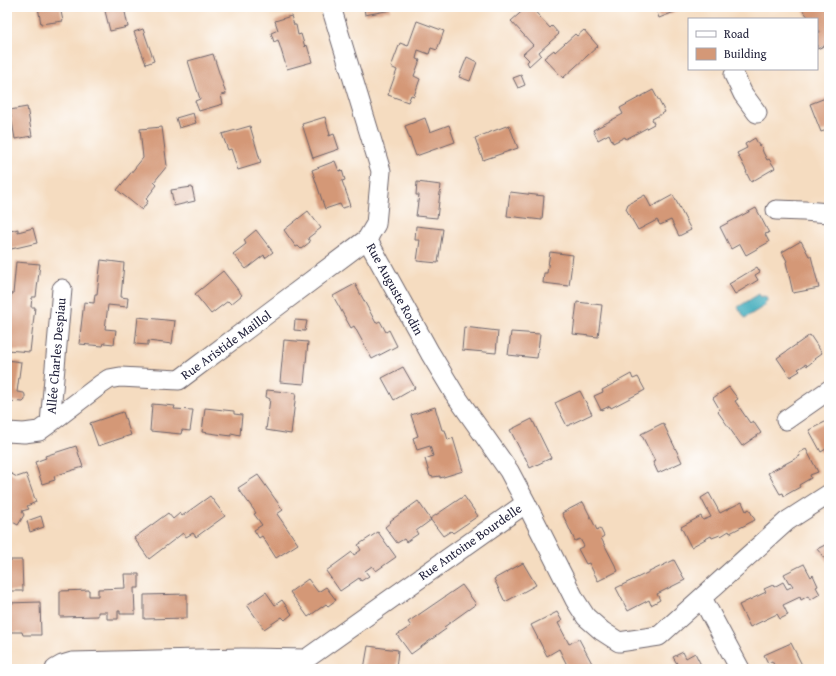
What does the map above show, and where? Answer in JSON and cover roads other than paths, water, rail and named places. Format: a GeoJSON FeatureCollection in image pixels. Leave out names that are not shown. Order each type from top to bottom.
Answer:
{"type":"FeatureCollection","features":[{"type":"Feature","properties":{"kind":"street","name":"Rue Auguste Rodin"},"geometry":{"type":"LineString","coordinates":[[331,7],[381,171],[376,224],[367,239],[430,353],[454,393],[509,471],[526,503]]}},
{"type":"Feature","properties":{"kind":"street"},"geometry":{"type":"LineString","coordinates":[[734,75],[742,94],[757,113]]}},
{"type":"Feature","properties":{"kind":"street"},"geometry":{"type":"LineString","coordinates":[[776,210],[829,213]]}},
{"type":"Feature","properties":{"kind":"street","name":"Rue Aristide Maillol"},"geometry":{"type":"LineString","coordinates":[[7,432],[24,433],[39,431],[109,378],[120,376],[179,380],[367,239]]}},
{"type":"Feature","properties":{"kind":"street","name":"Allée Charles Despiau"},"geometry":{"type":"LineString","coordinates":[[50,423],[62,289]]}},
{"type":"Feature","properties":{"kind":"street"},"geometry":{"type":"LineString","coordinates":[[786,420],[829,390]]}},
{"type":"Feature","properties":{"kind":"street","name":"Rue Antoine Bourdelle"},"geometry":{"type":"LineString","coordinates":[[55,669],[72,662],[242,658],[308,664],[526,503],[575,600],[586,617],[619,642],[660,636],[787,521],[829,494]]}},
{"type":"Feature","properties":{"kind":"street"},"geometry":{"type":"LineString","coordinates":[[702,598],[740,669]]}},
{"type":"Feature","properties":{"kind":"water"},"geometry":{"type":"Polygon","coordinates":[[[759,294],[761,297],[767,297],[767,301],[764,303],[766,305],[745,318],[738,307],[759,294]]]}}]}
